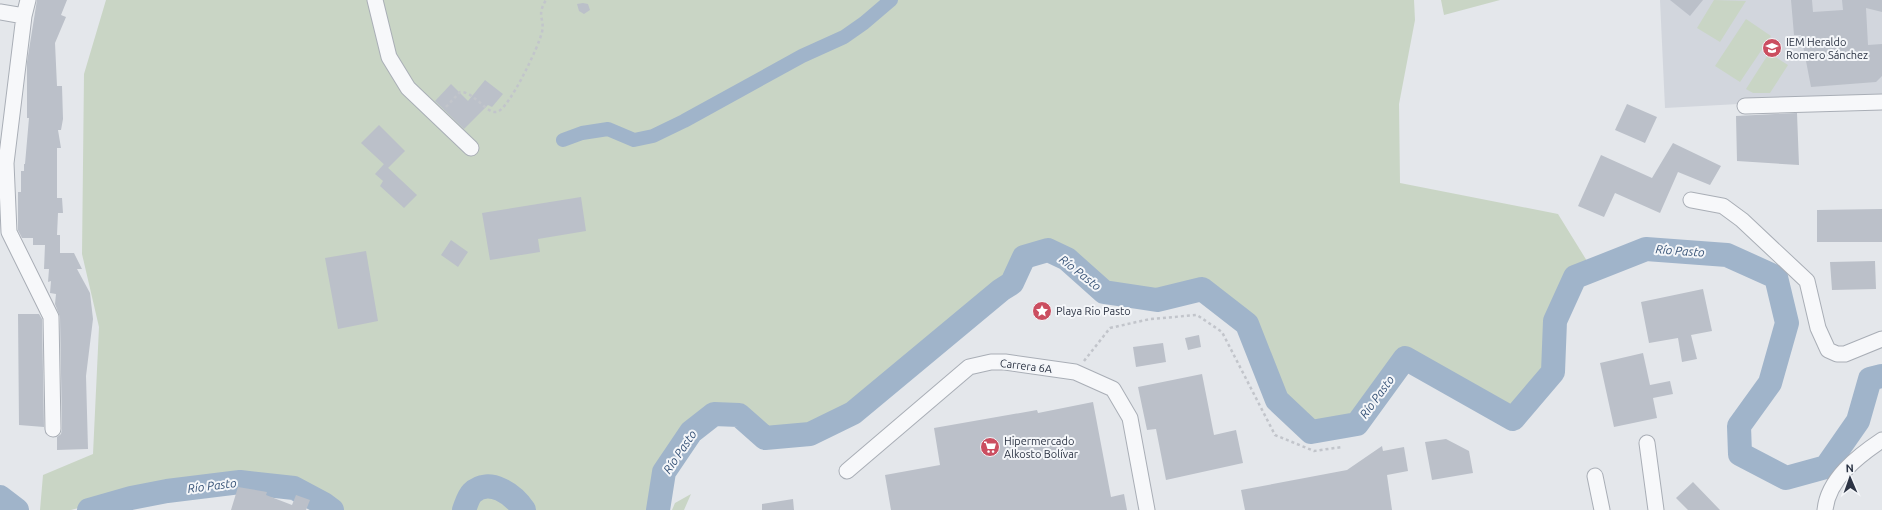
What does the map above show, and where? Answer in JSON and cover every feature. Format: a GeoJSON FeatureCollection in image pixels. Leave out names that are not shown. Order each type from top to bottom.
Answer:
{"type":"FeatureCollection","features":[{"type":"Feature","properties":{"kind":"street"},"geometry":{"type":"LineString","coordinates":[[28,0],[24,16],[6,163],[9,232],[51,318],[54,429]]}},
{"type":"Feature","properties":{"kind":"street"},"geometry":{"type":"LineString","coordinates":[[375,0],[389,57],[408,88],[471,148]]}},
{"type":"Feature","properties":{"kind":"street"},"geometry":{"type":"LineString","coordinates":[[0,12],[24,16]]}},
{"type":"Feature","properties":{"kind":"street"},"geometry":{"type":"LineString","coordinates":[[1744,106],[1882,102]]}},
{"type":"Feature","properties":{"kind":"street"},"geometry":{"type":"LineString","coordinates":[[1691,200],[1723,206],[1742,220],[1807,281],[1818,328],[1828,350],[1837,354],[1845,354],[1882,339]]}},
{"type":"Feature","properties":{"kind":"street","name":"Carrera 6A"},"geometry":{"type":"LineString","coordinates":[[848,471],[970,367],[991,362],[1005,362],[1075,372],[1113,389],[1130,418],[1147,510]]}},
{"type":"Feature","properties":{"kind":"street"},"geometry":{"type":"LineString","coordinates":[[1825,510],[1826,502],[1836,481],[1862,453],[1882,440]]}},
{"type":"Feature","properties":{"kind":"street"},"geometry":{"type":"LineString","coordinates":[[1648,443],[1656,510]]}},
{"type":"Feature","properties":{"kind":"street"},"geometry":{"type":"LineString","coordinates":[[1595,476],[1602,510]]}},
{"type":"Feature","properties":{"kind":"path"},"geometry":{"type":"LineString","coordinates":[[438,116],[460,92],[470,94],[491,111],[496,112],[500,110],[512,96],[534,53],[542,32],[540,14],[546,0]]}},
{"type":"Feature","properties":{"kind":"path"},"geometry":{"type":"LineString","coordinates":[[1075,372],[1110,328],[1150,319],[1197,315],[1222,332],[1274,435],[1314,451],[1342,447]]}},
{"type":"Feature","properties":{"kind":"shaded area","name":"IEM Heraldo Romero Sánchez"},"geometry":{"type":"Polygon","coordinates":[[[1660,0],[1882,0],[1882,96],[1665,108],[1660,0]]]}},
{"type":"Feature","properties":{"kind":"green space"},"geometry":{"type":"Polygon","coordinates":[[[106,0],[1414,0],[1415,20],[1399,104],[1400,183],[1558,214],[1587,261],[1575,277],[1555,321],[1553,372],[1513,419],[1405,358],[1357,424],[1311,432],[1274,394],[1247,324],[1202,289],[1157,300],[1104,292],[1067,259],[1048,250],[1024,257],[1012,283],[1001,290],[853,413],[810,434],[768,434],[745,411],[713,410],[686,423],[659,460],[653,510],[528,510],[517,493],[496,478],[471,488],[461,510],[339,510],[327,499],[298,485],[247,477],[158,487],[71,510],[40,510],[43,475],[93,454],[99,327],[82,254],[84,74],[106,0]]]}},
{"type":"Feature","properties":{"kind":"green space"},"geometry":{"type":"Polygon","coordinates":[[[1441,0],[1500,0],[1444,15],[1441,0]]]}},
{"type":"Feature","properties":{"kind":"green space"},"geometry":{"type":"Polygon","coordinates":[[[1714,0],[1746,1],[1720,42],[1697,28],[1714,0]]]}},
{"type":"Feature","properties":{"kind":"green space"},"geometry":{"type":"Polygon","coordinates":[[[1746,19],[1771,36],[1740,82],[1715,66],[1746,19]]]}},
{"type":"Feature","properties":{"kind":"green space"},"geometry":{"type":"Polygon","coordinates":[[[1769,53],[1788,65],[1770,93],[1753,93],[1746,89],[1769,53]]]}},
{"type":"Feature","properties":{"kind":"green space"},"geometry":{"type":"Polygon","coordinates":[[[485,489],[501,493],[520,510],[467,510],[472,499],[485,489]]]}},
{"type":"Feature","properties":{"kind":"green space"},"geometry":{"type":"Polygon","coordinates":[[[691,494],[684,510],[672,510],[675,503],[691,494]]]}},
{"type":"Feature","properties":{"kind":"building"},"geometry":{"type":"Polygon","coordinates":[[[37,0],[67,0],[61,15],[66,17],[55,43],[57,86],[62,86],[63,119],[61,130],[58,130],[61,148],[57,148],[57,198],[62,198],[63,213],[58,213],[57,235],[60,235],[60,253],[74,253],[82,269],[77,269],[90,293],[93,319],[86,376],[88,449],[57,450],[57,437],[61,434],[62,429],[60,317],[55,304],[56,294],[50,293],[51,281],[48,282],[49,269],[44,269],[45,245],[33,245],[33,238],[22,238],[18,230],[18,192],[21,192],[21,171],[24,171],[29,118],[27,118],[27,62],[37,0]]]}},
{"type":"Feature","properties":{"kind":"building"},"geometry":{"type":"Polygon","coordinates":[[[1670,0],[1703,0],[1690,16],[1670,0]]]}},
{"type":"Feature","properties":{"kind":"building"},"geometry":{"type":"Polygon","coordinates":[[[1791,0],[1812,0],[1813,12],[1843,10],[1842,0],[1882,0],[1882,12],[1866,8],[1868,45],[1882,44],[1882,76],[1876,82],[1811,87],[1801,35],[1794,35],[1791,0]]]}},
{"type":"Feature","properties":{"kind":"building"},"geometry":{"type":"Polygon","coordinates":[[[577,4],[588,4],[590,10],[584,14],[579,11],[577,4]]]}},
{"type":"Feature","properties":{"kind":"building"},"geometry":{"type":"Polygon","coordinates":[[[485,80],[503,94],[492,107],[488,105],[464,129],[435,101],[451,84],[468,101],[485,80]]]}},
{"type":"Feature","properties":{"kind":"building"},"geometry":{"type":"Polygon","coordinates":[[[1627,104],[1657,117],[1645,143],[1615,130],[1627,104]]]}},
{"type":"Feature","properties":{"kind":"building"},"geometry":{"type":"Polygon","coordinates":[[[1797,113],[1799,165],[1737,161],[1736,116],[1797,113]]]}},
{"type":"Feature","properties":{"kind":"building"},"geometry":{"type":"Polygon","coordinates":[[[379,125],[405,151],[388,168],[361,143],[379,125]]]}},
{"type":"Feature","properties":{"kind":"building"},"geometry":{"type":"Polygon","coordinates":[[[1673,143],[1721,166],[1710,185],[1678,172],[1660,213],[1615,193],[1604,217],[1578,206],[1601,155],[1652,178],[1673,143]]]}},
{"type":"Feature","properties":{"kind":"building"},"geometry":{"type":"Polygon","coordinates":[[[384,164],[417,195],[404,208],[380,186],[383,181],[375,174],[384,164]]]}},
{"type":"Feature","properties":{"kind":"building"},"geometry":{"type":"Polygon","coordinates":[[[581,197],[586,231],[538,239],[540,252],[490,260],[482,213],[581,197]]]}},
{"type":"Feature","properties":{"kind":"building"},"geometry":{"type":"Polygon","coordinates":[[[1882,209],[1882,242],[1817,242],[1817,210],[1882,209]]]}},
{"type":"Feature","properties":{"kind":"building"},"geometry":{"type":"Polygon","coordinates":[[[451,240],[468,252],[458,267],[441,255],[451,240]]]}},
{"type":"Feature","properties":{"kind":"building"},"geometry":{"type":"Polygon","coordinates":[[[366,251],[378,321],[338,329],[325,258],[366,251]]]}},
{"type":"Feature","properties":{"kind":"building"},"geometry":{"type":"Polygon","coordinates":[[[1875,261],[1876,289],[1832,290],[1830,262],[1875,261]]]}},
{"type":"Feature","properties":{"kind":"building"},"geometry":{"type":"Polygon","coordinates":[[[1703,289],[1712,331],[1691,335],[1697,359],[1682,362],[1678,338],[1649,343],[1641,302],[1703,289]]]}},
{"type":"Feature","properties":{"kind":"building"},"geometry":{"type":"Polygon","coordinates":[[[18,314],[39,314],[42,319],[44,427],[19,425],[18,314]]]}},
{"type":"Feature","properties":{"kind":"building"},"geometry":{"type":"Polygon","coordinates":[[[1199,335],[1201,347],[1188,350],[1185,338],[1199,335]]]}},
{"type":"Feature","properties":{"kind":"building"},"geometry":{"type":"Polygon","coordinates":[[[1163,343],[1166,362],[1136,367],[1133,347],[1163,343]]]}},
{"type":"Feature","properties":{"kind":"building"},"geometry":{"type":"Polygon","coordinates":[[[1643,353],[1650,385],[1670,381],[1673,394],[1653,398],[1657,418],[1614,427],[1600,363],[1643,353]]]}},
{"type":"Feature","properties":{"kind":"building"},"geometry":{"type":"Polygon","coordinates":[[[1202,374],[1214,435],[1236,430],[1243,463],[1166,480],[1156,429],[1147,430],[1138,387],[1202,374]]]}},
{"type":"Feature","properties":{"kind":"building","name":"Hipermercado Alkosto Bolívar"},"geometry":{"type":"Polygon","coordinates":[[[1093,402],[1111,497],[1124,494],[1127,510],[891,510],[885,475],[940,465],[934,428],[1037,410],[1038,413],[1093,402]]]}},
{"type":"Feature","properties":{"kind":"building"},"geometry":{"type":"Polygon","coordinates":[[[1446,439],[1469,451],[1473,473],[1432,480],[1425,442],[1446,439]]]}},
{"type":"Feature","properties":{"kind":"building"},"geometry":{"type":"Polygon","coordinates":[[[1382,446],[1383,451],[1404,447],[1408,471],[1387,475],[1392,510],[1245,510],[1241,490],[1347,470],[1382,446]]]}},
{"type":"Feature","properties":{"kind":"building"},"geometry":{"type":"Polygon","coordinates":[[[1693,482],[1720,510],[1688,510],[1676,498],[1693,482]]]}},
{"type":"Feature","properties":{"kind":"building"},"geometry":{"type":"Polygon","coordinates":[[[238,487],[267,492],[266,495],[292,505],[296,495],[310,500],[306,510],[231,510],[238,487]]]}},
{"type":"Feature","properties":{"kind":"building"},"geometry":{"type":"Polygon","coordinates":[[[793,499],[794,510],[762,510],[762,504],[793,499]]]}},
{"type":"Feature","properties":{"kind":"waterway"},"geometry":{"type":"LineString","coordinates":[[563,140],[582,133],[608,129],[634,140],[653,136],[684,121],[802,56],[844,37],[864,23],[891,0]]}},
{"type":"Feature","properties":{"kind":"waterway","name":"Río Pasto"},"geometry":{"type":"LineString","coordinates":[[658,510],[664,472],[691,432],[714,414],[739,415],[765,438],[810,434],[853,413],[1001,290],[1012,283],[1024,257],[1048,250],[1067,259],[1104,292],[1157,300],[1202,289],[1247,324],[1277,400],[1311,432],[1357,424],[1405,358],[1513,419],[1553,372],[1555,321],[1575,277],[1646,249],[1727,255],[1776,277],[1787,323],[1770,383],[1739,426],[1740,454],[1786,478],[1826,467],[1858,421],[1870,379],[1882,376]]}},
{"type":"Feature","properties":{"kind":"waterway","name":"Río Pasto"},"geometry":{"type":"LineString","coordinates":[[89,510],[131,498],[167,491],[240,482],[294,488],[332,510]]}},
{"type":"Feature","properties":{"kind":"waterway","name":"Río Pasto"},"geometry":{"type":"LineString","coordinates":[[464,510],[472,493],[479,488],[486,486],[493,487],[508,494],[520,504],[524,510]]}},
{"type":"Feature","properties":{"kind":"waterway","name":"Río Pasto"},"geometry":{"type":"LineString","coordinates":[[0,497],[17,510]]}},
{"type":"Feature","properties":{"kind":"place","name":"IEM Heraldo Romero Sánchez"},"geometry":{"type":"Point","coordinates":[1772,48]}},
{"type":"Feature","properties":{"kind":"place","name":"Playa Rio Pasto"},"geometry":{"type":"Point","coordinates":[1042,311]}},
{"type":"Feature","properties":{"kind":"place","name":"Hipermercado Alkosto Bolívar"},"geometry":{"type":"Point","coordinates":[990,447]}}]}
